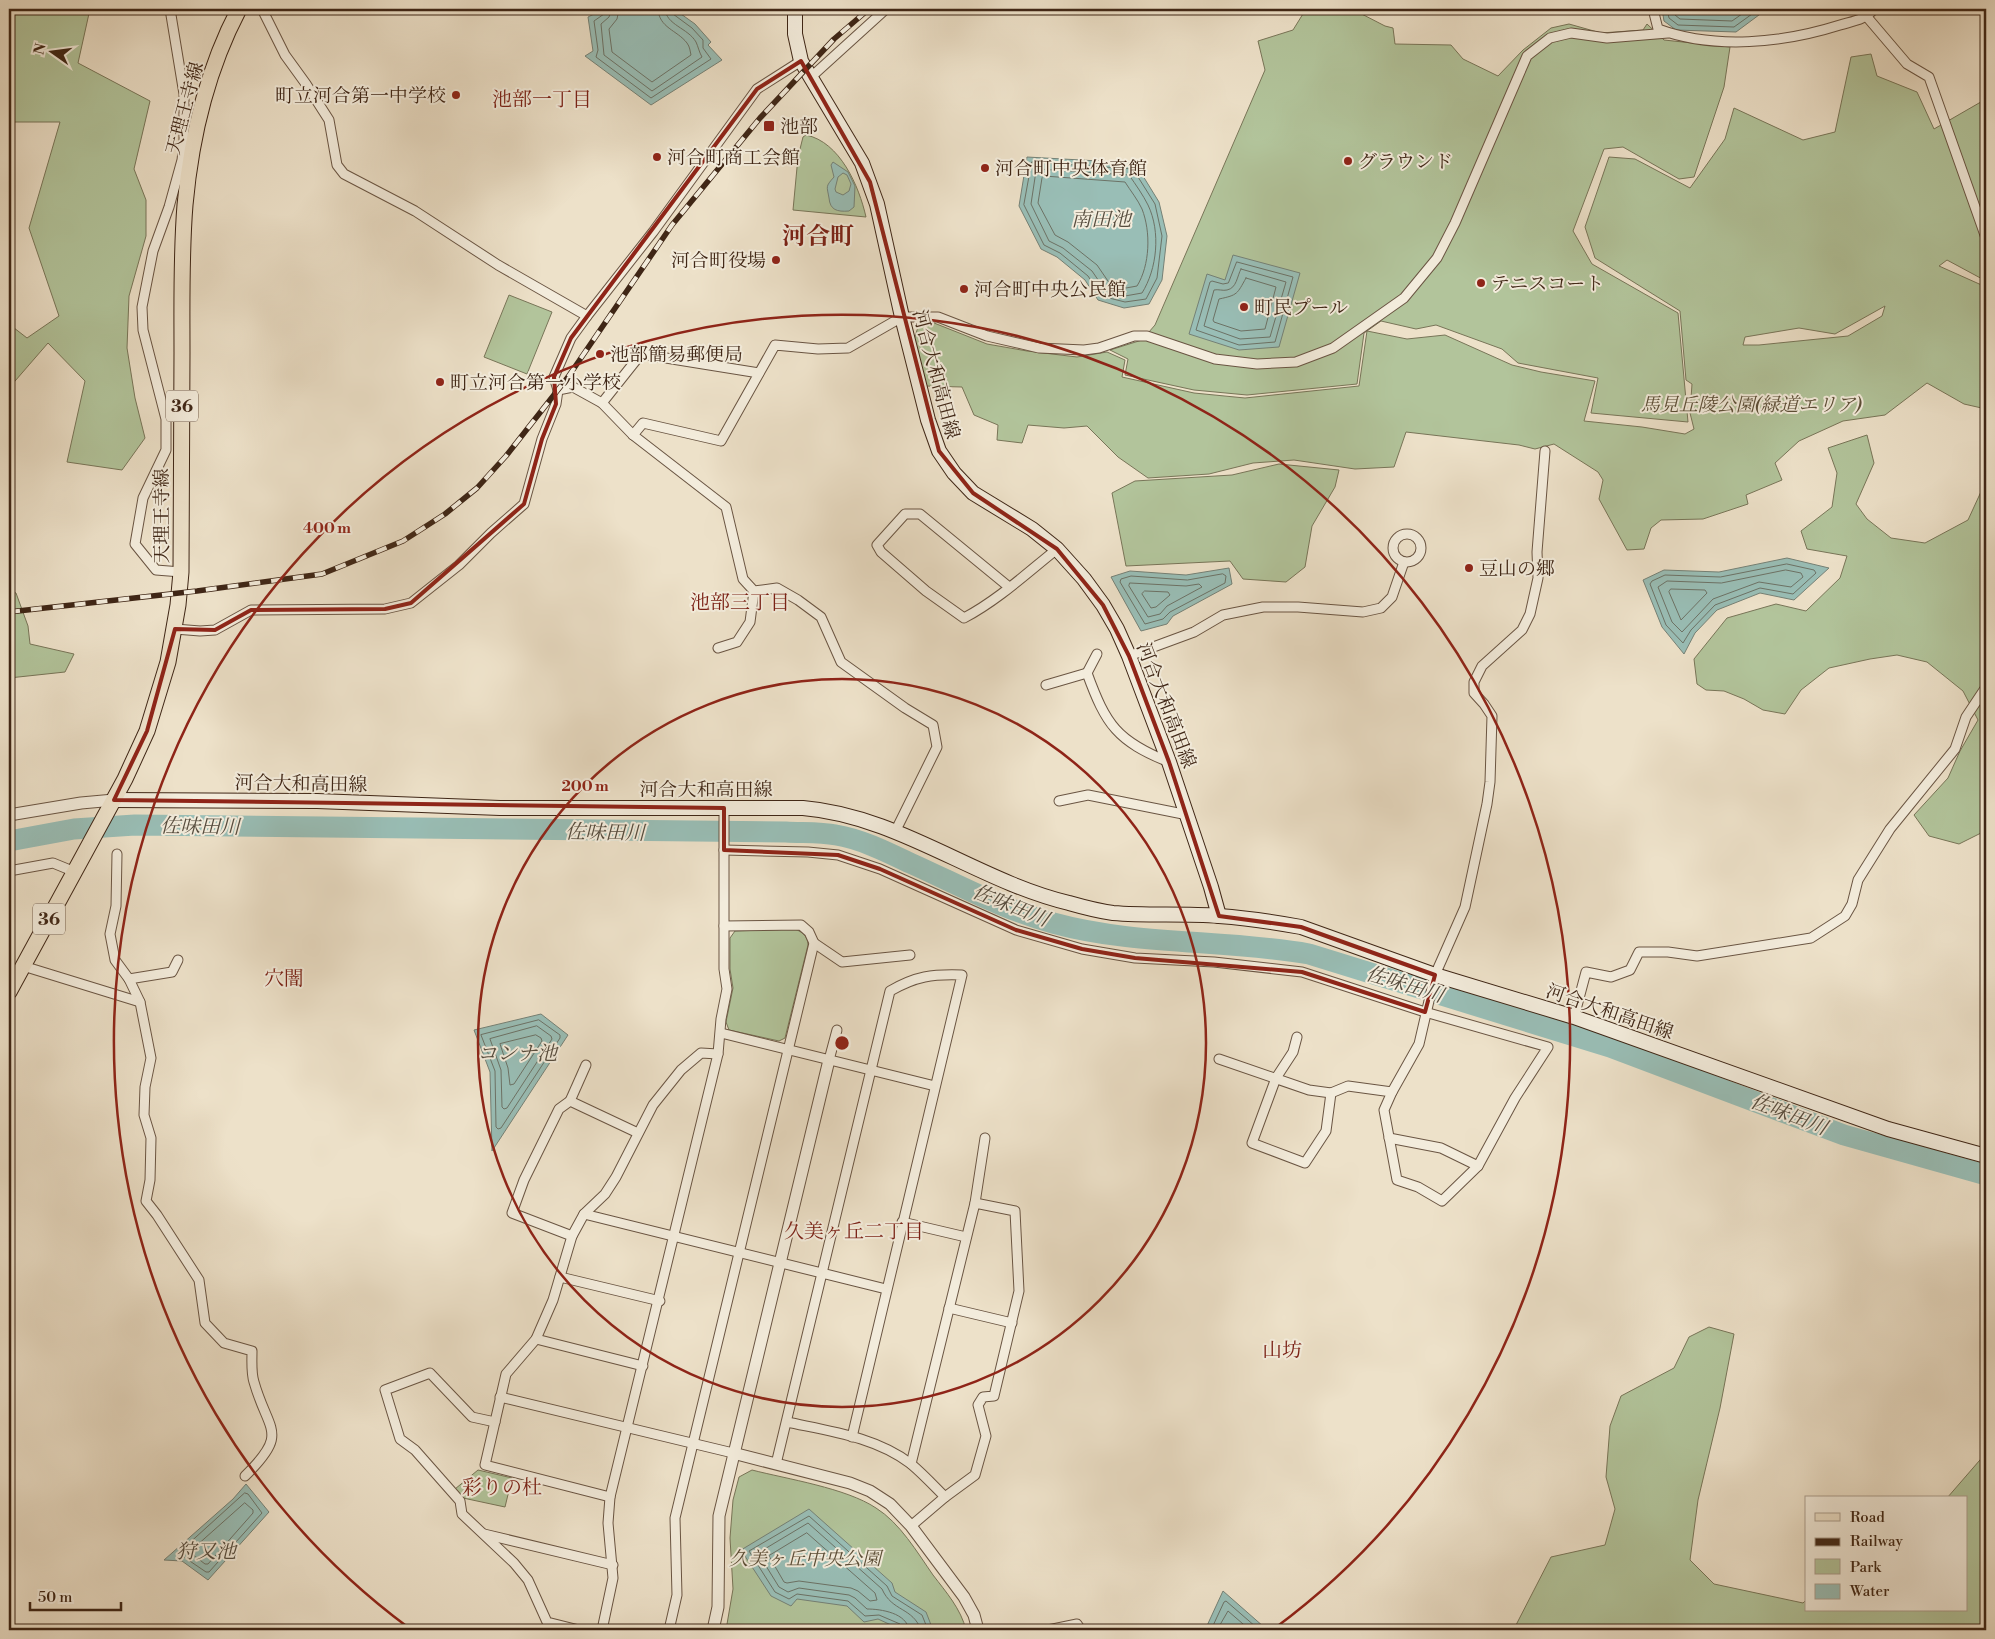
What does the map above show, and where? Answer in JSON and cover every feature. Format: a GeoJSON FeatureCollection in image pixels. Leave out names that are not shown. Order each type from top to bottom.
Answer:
{"type":"FeatureCollection","features":[{"type":"Feature","properties":{"kind":"main road","name":"天理王寺線"},"geometry":{"type":"LineString","coordinates":[[9,992],[111,805],[147,731],[174,629],[181,572],[185,206],[190,161],[200,113],[215,66],[238,9]]}},
{"type":"Feature","properties":{"kind":"main road","name":"河合大和高田線"},"geometry":{"type":"LineString","coordinates":[[795,9],[795,34],[801,61],[862,163],[870,182],[877,204],[902,317],[928,420],[939,452],[954,473],[973,493],[1032,529],[1057,549],[1084,579],[1103,605],[1117,629],[1129,656],[1169,762],[1188,815],[1218,916]]}},
{"type":"Feature","properties":{"kind":"main road","name":"河合大和高田線"},"geometry":{"type":"LineString","coordinates":[[111,805],[317,802],[500,808],[803,808],[834,811],[869,821],[1034,893],[1067,903],[1112,913],[1218,916],[1301,927],[1435,974],[1574,1017],[1888,1129],[1986,1156]]}},
{"type":"Feature","properties":{"kind":"street"},"geometry":{"type":"LineString","coordinates":[[170,9],[178,48],[184,94],[184,142],[182,160],[169,207],[153,251],[142,307],[143,330],[166,418],[166,450],[143,498],[135,544],[156,570],[181,572]]}},
{"type":"Feature","properties":{"kind":"street"},"geometry":{"type":"LineString","coordinates":[[262,9],[285,55],[329,120],[337,164],[344,174],[415,211],[498,265],[587,316]]}},
{"type":"Feature","properties":{"kind":"street"},"geometry":{"type":"LineString","coordinates":[[810,78],[886,9]]}},
{"type":"Feature","properties":{"kind":"street"},"geometry":{"type":"LineString","coordinates":[[1653,9],[1658,28],[1679,36],[1715,41],[1773,40],[1814,34],[1867,17],[1874,9]]}},
{"type":"Feature","properties":{"kind":"street"},"geometry":{"type":"LineString","coordinates":[[1867,17],[1907,64],[1930,76],[1986,238]]}},
{"type":"Feature","properties":{"kind":"street"},"geometry":{"type":"LineString","coordinates":[[633,435],[643,423],[721,441],[775,345],[818,349],[848,348],[902,317],[938,317],[987,336],[1040,348],[1084,350],[1099,348],[1134,336],[1147,336],[1215,359],[1257,364],[1296,362],[1334,348],[1404,298],[1437,258],[1455,223],[1526,56],[1550,38],[1571,32],[1607,38],[1668,33]]}},
{"type":"Feature","properties":{"kind":"street"},"geometry":{"type":"LineString","coordinates":[[174,629],[200,632],[215,630],[251,610],[385,609],[411,603],[459,564],[491,532],[524,504],[542,439],[556,404],[558,390],[554,376],[571,338],[653,232],[757,89],[801,61]]}},
{"type":"Feature","properties":{"kind":"street"},"geometry":{"type":"LineString","coordinates":[[602,403],[641,354],[759,374]]}},
{"type":"Feature","properties":{"kind":"street"},"geometry":{"type":"LineString","coordinates":[[558,390],[573,387],[602,403],[633,435],[726,507],[743,579],[754,591],[750,622],[737,642],[718,648]]}},
{"type":"Feature","properties":{"kind":"street"},"geometry":{"type":"LineString","coordinates":[[724,850],[808,852],[838,855],[880,869],[1016,930],[1082,949],[1135,958],[1214,962],[1302,972],[1425,1012],[1548,1047],[1515,1098],[1478,1166],[1442,1201],[1418,1187],[1397,1180],[1384,1110],[1419,1044],[1425,1012],[1435,974],[1465,907],[1490,782],[1492,716],[1474,693],[1474,682],[1482,666],[1522,630],[1530,614],[1538,578],[1537,552],[1545,451]]}},
{"type":"Feature","properties":{"kind":"street"},"geometry":{"type":"LineString","coordinates":[[1010,588],[920,514],[905,514],[878,545],[881,552],[926,590],[964,618],[984,608],[1010,588],[1057,549]]}},
{"type":"Feature","properties":{"kind":"street"},"geometry":{"type":"LineString","coordinates":[[1129,656],[1194,632],[1223,615],[1263,607],[1298,607],[1363,612],[1381,608],[1392,597],[1404,562]]}},
{"type":"Feature","properties":{"kind":"street"},"geometry":{"type":"LineString","coordinates":[[754,591],[777,588],[821,617],[841,662],[933,726],[937,747],[895,832]]}},
{"type":"Feature","properties":{"kind":"street"},"geometry":{"type":"LineString","coordinates":[[1046,685],[1087,673],[1097,654]]}},
{"type":"Feature","properties":{"kind":"street"},"geometry":{"type":"LineString","coordinates":[[1087,673],[1100,707],[1118,734],[1146,752],[1169,762]]}},
{"type":"Feature","properties":{"kind":"street"},"geometry":{"type":"LineString","coordinates":[[1574,1017],[1586,972],[1611,976],[1630,970],[1639,952],[1668,952],[1697,956],[1811,938],[1845,916],[1852,904],[1858,880],[1885,836],[1955,749],[1966,717],[1986,687]]}},
{"type":"Feature","properties":{"kind":"street"},"geometry":{"type":"LineString","coordinates":[[1059,801],[1088,795],[1188,815]]}},
{"type":"Feature","properties":{"kind":"street"},"geometry":{"type":"LineString","coordinates":[[9,815],[81,803],[111,805]]}},
{"type":"Feature","properties":{"kind":"street"},"geometry":{"type":"LineString","coordinates":[[602,1630],[611,1590],[613,1565],[608,1523],[610,1497],[660,1301],[718,1054],[721,1019],[727,989],[724,968],[724,808]]}},
{"type":"Feature","properties":{"kind":"street"},"geometry":{"type":"LineString","coordinates":[[117,854],[116,906],[110,934],[115,960],[129,979],[140,1002],[146,1024],[151,1058],[144,1115],[151,1138],[150,1180],[146,1201],[199,1280],[206,1323],[224,1343],[252,1350],[254,1381],[272,1428],[272,1442],[263,1458],[245,1476]]}},
{"type":"Feature","properties":{"kind":"street"},"geometry":{"type":"LineString","coordinates":[[9,871],[53,863],[75,872]]}},
{"type":"Feature","properties":{"kind":"street"},"geometry":{"type":"LineString","coordinates":[[724,926],[801,925],[809,932],[814,943],[842,962],[910,955]]}},
{"type":"Feature","properties":{"kind":"street"},"geometry":{"type":"LineString","coordinates":[[669,1630],[677,1595],[675,1518],[814,943]]}},
{"type":"Feature","properties":{"kind":"street"},"geometry":{"type":"LineString","coordinates":[[129,979],[172,972],[178,960]]}},
{"type":"Feature","properties":{"kind":"street"},"geometry":{"type":"LineString","coordinates":[[23,966],[140,1002]]}},
{"type":"Feature","properties":{"kind":"street"},"geometry":{"type":"LineString","coordinates":[[776,1464],[890,991],[907,981],[936,974],[962,975],[852,1436]]}},
{"type":"Feature","properties":{"kind":"street"},"geometry":{"type":"LineString","coordinates":[[713,1630],[718,1607],[719,1516],[837,1030]]}},
{"type":"Feature","properties":{"kind":"street"},"geometry":{"type":"LineString","coordinates":[[721,1033],[935,1086]]}},
{"type":"Feature","properties":{"kind":"street"},"geometry":{"type":"LineString","coordinates":[[1297,1037],[1293,1052],[1276,1078],[1252,1143],[1305,1164],[1326,1131],[1332,1093]]}},
{"type":"Feature","properties":{"kind":"street"},"geometry":{"type":"LineString","coordinates":[[610,1497],[485,1465],[500,1397],[506,1374],[536,1338],[554,1300],[572,1236],[584,1214],[605,1194],[616,1177],[653,1105],[681,1070],[701,1053],[718,1054]]}},
{"type":"Feature","properties":{"kind":"street"},"geometry":{"type":"LineString","coordinates":[[1219,1059],[1310,1090],[1332,1093],[1348,1086],[1392,1092]]}},
{"type":"Feature","properties":{"kind":"street"},"geometry":{"type":"LineString","coordinates":[[572,1236],[512,1213],[524,1180],[558,1109],[570,1102],[586,1065]]}},
{"type":"Feature","properties":{"kind":"street"},"geometry":{"type":"LineString","coordinates":[[570,1102],[638,1133]]}},
{"type":"Feature","properties":{"kind":"street"},"geometry":{"type":"LineString","coordinates":[[911,1464],[975,1203],[985,1138]]}},
{"type":"Feature","properties":{"kind":"street"},"geometry":{"type":"LineString","coordinates":[[1389,1138],[1441,1148],[1478,1166]]}},
{"type":"Feature","properties":{"kind":"street"},"geometry":{"type":"LineString","coordinates":[[911,1526],[976,1474],[986,1436],[978,1405],[983,1397],[994,1396],[1020,1291],[1015,1211],[975,1203]]}},
{"type":"Feature","properties":{"kind":"street"},"geometry":{"type":"LineString","coordinates":[[584,1214],[886,1289]]}},
{"type":"Feature","properties":{"kind":"street"},"geometry":{"type":"LineString","coordinates":[[902,1222],[966,1237]]}},
{"type":"Feature","properties":{"kind":"street"},"geometry":{"type":"LineString","coordinates":[[560,1277],[660,1301]]}},
{"type":"Feature","properties":{"kind":"street"},"geometry":{"type":"LineString","coordinates":[[949,1308],[1012,1323]]}},
{"type":"Feature","properties":{"kind":"street"},"geometry":{"type":"LineString","coordinates":[[536,1338],[643,1366]]}},
{"type":"Feature","properties":{"kind":"street"},"geometry":{"type":"LineString","coordinates":[[494,1422],[472,1417],[430,1373],[385,1390],[400,1439],[422,1458],[460,1501],[462,1514],[514,1563],[528,1580],[547,1622],[579,1630]]}},
{"type":"Feature","properties":{"kind":"street"},"geometry":{"type":"LineString","coordinates":[[500,1397],[776,1464],[850,1483],[870,1491],[890,1504],[911,1526],[964,1597],[974,1615],[978,1630]]}},
{"type":"Feature","properties":{"kind":"street"},"geometry":{"type":"LineString","coordinates":[[787,1422],[852,1436],[881,1447],[911,1464],[945,1497]]}},
{"type":"Feature","properties":{"kind":"street"},"geometry":{"type":"LineString","coordinates":[[483,1534],[613,1565]]}},
{"type":"Feature","properties":{"kind":"street"},"geometry":{"type":"LineString","coordinates":[[1048,1630],[1077,1624],[1081,1630]]}},
{"type":"Feature","properties":{"kind":"highlighted area"},"geometry":{"type":"Polygon","coordinates":[[[801,61],[870,182],[939,451],[973,493],[1057,549],[1103,605],[1129,656],[1169,762],[1219,916],[1301,927],[1435,975],[1425,1012],[1302,972],[1135,958],[1082,949],[1016,930],[880,869],[838,855],[724,850],[724,808],[114,800],[147,731],[175,629],[215,630],[251,610],[385,609],[411,603],[524,504],[542,439],[556,404],[554,377],[571,338],[757,89],[801,61]]]}},
{"type":"Feature","properties":{"kind":"green space"},"geometry":{"type":"Polygon","coordinates":[[[9,9],[90,9],[78,63],[150,101],[134,169],[146,200],[146,236],[129,296],[127,348],[135,398],[145,438],[122,470],[67,462],[85,381],[48,343],[9,388],[9,324],[27,338],[59,316],[29,228],[60,122],[9,122],[9,9]]]}},
{"type":"Feature","properties":{"kind":"green space"},"geometry":{"type":"Polygon","coordinates":[[[1306,9],[1352,9],[1385,26],[1393,28],[1395,44],[1451,45],[1463,59],[1498,76],[1523,50],[1551,28],[1569,24],[1601,33],[1643,30],[1647,24],[1664,40],[1730,47],[1724,87],[1694,177],[1679,179],[1623,147],[1604,149],[1573,231],[1592,264],[1678,313],[1688,422],[1591,413],[1598,378],[1518,363],[1502,349],[1436,325],[1416,329],[1381,321],[1364,333],[1357,384],[1247,395],[1194,390],[1125,375],[1128,359],[1110,350],[1142,340],[1155,325],[1265,70],[1258,41],[1293,30],[1306,9]]]}},
{"type":"Feature","properties":{"kind":"green space","name":"馬見丘陵公園(緑道エリア)"},"geometry":{"type":"Polygon","coordinates":[[[1871,54],[1877,76],[1917,92],[1934,129],[1986,99],[1986,281],[1947,260],[1939,266],[1986,287],[1986,409],[1964,404],[1927,383],[1885,415],[1843,421],[1799,441],[1775,463],[1782,480],[1746,495],[1748,504],[1703,519],[1661,520],[1651,528],[1644,549],[1627,550],[1599,499],[1603,480],[1598,472],[1554,444],[1535,449],[1519,445],[1406,432],[1394,467],[1355,469],[1294,460],[1253,463],[1209,474],[1148,478],[1118,457],[1087,426],[1064,428],[1028,425],[1022,443],[997,440],[998,425],[974,415],[962,387],[925,386],[914,340],[918,327],[929,321],[987,344],[1027,351],[1077,357],[1107,352],[1125,360],[1122,377],[1194,393],[1245,398],[1359,386],[1367,331],[1407,339],[1445,335],[1512,365],[1595,381],[1584,421],[1685,434],[1694,429],[1690,413],[1692,384],[1686,380],[1680,311],[1595,258],[1585,227],[1609,157],[1635,159],[1690,188],[1725,139],[1734,108],[1803,140],[1835,132],[1851,57],[1871,54]],[[1885,306],[1835,334],[1799,328],[1745,337],[1743,345],[1848,336],[1882,316],[1885,306]]]}},
{"type":"Feature","properties":{"kind":"green space"},"geometry":{"type":"Polygon","coordinates":[[[806,135],[818,139],[829,146],[838,156],[853,179],[866,217],[793,210],[798,157],[803,137],[806,135]]]}},
{"type":"Feature","properties":{"kind":"green space"},"geometry":{"type":"Polygon","coordinates":[[[509,295],[552,312],[527,374],[484,357],[509,295]]]}},
{"type":"Feature","properties":{"kind":"green space"},"geometry":{"type":"Polygon","coordinates":[[[1867,435],[1874,463],[1856,504],[1867,519],[1891,538],[1925,543],[1968,520],[1986,483],[1986,821],[1983,832],[1959,844],[1929,836],[1914,815],[1948,778],[1960,751],[1978,720],[1963,691],[1927,662],[1897,655],[1829,668],[1801,690],[1785,714],[1763,710],[1744,699],[1724,691],[1706,690],[1697,684],[1694,659],[1727,618],[1776,604],[1806,611],[1840,578],[1847,556],[1807,549],[1801,531],[1832,507],[1837,473],[1828,448],[1867,435]]]}},
{"type":"Feature","properties":{"kind":"green space"},"geometry":{"type":"Polygon","coordinates":[[[1279,464],[1339,470],[1335,487],[1312,526],[1305,567],[1286,582],[1243,579],[1230,561],[1126,566],[1112,493],[1135,481],[1232,475],[1279,464]]]}},
{"type":"Feature","properties":{"kind":"green space"},"geometry":{"type":"Polygon","coordinates":[[[9,590],[16,593],[28,626],[30,644],[74,654],[65,672],[9,678],[9,590]]]}},
{"type":"Feature","properties":{"kind":"green space"},"geometry":{"type":"Polygon","coordinates":[[[795,929],[804,935],[808,945],[785,1038],[779,1041],[729,1030],[726,1022],[733,988],[730,969],[730,938],[735,931],[795,929]]]}},
{"type":"Feature","properties":{"kind":"green space"},"geometry":{"type":"Polygon","coordinates":[[[1709,1327],[1734,1334],[1720,1408],[1698,1500],[1690,1560],[1714,1584],[1803,1603],[1805,1601],[1805,1612],[1968,1612],[1968,1496],[1949,1496],[1986,1453],[1986,1630],[1517,1630],[1516,1625],[1551,1557],[1605,1545],[1615,1509],[1606,1477],[1610,1426],[1621,1396],[1674,1368],[1689,1337],[1709,1327]]]}},
{"type":"Feature","properties":{"kind":"green space"},"geometry":{"type":"Polygon","coordinates":[[[478,1470],[512,1478],[505,1507],[463,1498],[455,1489],[478,1470]]]}},
{"type":"Feature","properties":{"kind":"green space","name":"久美ヶ丘中央公園"},"geometry":{"type":"Polygon","coordinates":[[[752,1470],[849,1495],[885,1514],[908,1538],[948,1594],[961,1615],[966,1630],[726,1630],[733,1589],[730,1538],[733,1500],[739,1477],[752,1470]]]}},
{"type":"Feature","properties":{"kind":"water"},"geometry":{"type":"Polygon","coordinates":[[[604,9],[674,9],[695,24],[711,42],[708,45],[722,60],[651,105],[585,56],[593,51],[588,17],[604,9]]]}},
{"type":"Feature","properties":{"kind":"water"},"geometry":{"type":"Polygon","coordinates":[[[1662,9],[1767,9],[1736,32],[1676,30],[1664,21],[1662,9]]]}},
{"type":"Feature","properties":{"kind":"water","name":"南田池"},"geometry":{"type":"Polygon","coordinates":[[[1027,157],[1135,163],[1159,202],[1167,236],[1162,280],[1149,304],[1124,308],[1098,300],[1085,280],[1057,257],[1041,249],[1019,206],[1027,157]]]}},
{"type":"Feature","properties":{"kind":"water"},"geometry":{"type":"Polygon","coordinates":[[[833,162],[848,172],[855,186],[854,207],[849,211],[835,209],[831,205],[827,189],[834,177],[831,165],[833,162]],[[843,173],[838,177],[835,189],[836,192],[843,195],[849,191],[851,184],[847,175],[843,173]]]}},
{"type":"Feature","properties":{"kind":"water","name":"町民プール"},"geometry":{"type":"Polygon","coordinates":[[[1233,255],[1300,273],[1279,347],[1239,350],[1189,334],[1207,274],[1225,280],[1233,255]]]}},
{"type":"Feature","properties":{"kind":"water"},"geometry":{"type":"Polygon","coordinates":[[[1787,558],[1829,568],[1794,600],[1760,593],[1717,610],[1695,633],[1684,654],[1662,627],[1643,580],[1664,570],[1719,572],[1787,558]]]}},
{"type":"Feature","properties":{"kind":"water"},"geometry":{"type":"Polygon","coordinates":[[[1229,568],[1232,584],[1173,616],[1167,624],[1141,631],[1111,577],[1130,571],[1186,575],[1229,568]]]}},
{"type":"Feature","properties":{"kind":"water","name":"コンナ池"},"geometry":{"type":"Polygon","coordinates":[[[541,1014],[568,1035],[492,1151],[490,1072],[474,1030],[541,1014]]]}},
{"type":"Feature","properties":{"kind":"water","name":"狩又池"},"geometry":{"type":"Polygon","coordinates":[[[246,1484],[269,1512],[208,1580],[182,1561],[164,1560],[233,1499],[246,1484]]]}},
{"type":"Feature","properties":{"kind":"water"},"geometry":{"type":"Polygon","coordinates":[[[809,1509],[892,1583],[895,1592],[926,1612],[933,1630],[902,1630],[878,1619],[864,1622],[847,1606],[797,1599],[791,1606],[771,1596],[741,1550],[809,1509]]]}},
{"type":"Feature","properties":{"kind":"water"},"geometry":{"type":"Polygon","coordinates":[[[1223,1591],[1264,1627],[1259,1630],[1205,1630],[1223,1591]]]}},
{"type":"Feature","properties":{"kind":"waterway","name":"佐味田川"},"geometry":{"type":"LineString","coordinates":[[9,841],[74,829],[135,825],[786,832],[836,835],[874,846],[999,904],[1035,918],[1116,935],[1277,949],[1309,954],[1610,1047],[1844,1135],[1986,1175]]}},
{"type":"Feature","properties":{"kind":"railway"},"geometry":{"type":"LineString","coordinates":[[9,612],[197,591],[322,574],[403,541],[445,514],[477,488],[506,456],[568,377],[672,225],[760,118],[834,39],[869,9]]}},
{"type":"Feature","properties":{"kind":"place","name":"町立河合第一中学校"},"geometry":{"type":"Point","coordinates":[456,95]}},
{"type":"Feature","properties":{"kind":"place","name":"池部"},"geometry":{"type":"Point","coordinates":[769,126]}},
{"type":"Feature","properties":{"kind":"place","name":"河合町商工会館"},"geometry":{"type":"Point","coordinates":[657,157]}},
{"type":"Feature","properties":{"kind":"place","name":"グラウンド"},"geometry":{"type":"Point","coordinates":[1348,161]}},
{"type":"Feature","properties":{"kind":"place","name":"河合町中央体育館"},"geometry":{"type":"Point","coordinates":[985,168]}},
{"type":"Feature","properties":{"kind":"place","name":"河合町役場"},"geometry":{"type":"Point","coordinates":[776,260]}},
{"type":"Feature","properties":{"kind":"place","name":"テニスコート"},"geometry":{"type":"Point","coordinates":[1481,283]}},
{"type":"Feature","properties":{"kind":"place","name":"河合町中央公民館"},"geometry":{"type":"Point","coordinates":[964,289]}},
{"type":"Feature","properties":{"kind":"place","name":"町民プール"},"geometry":{"type":"Point","coordinates":[1244,307]}},
{"type":"Feature","properties":{"kind":"place","name":"池部簡易郵便局"},"geometry":{"type":"Point","coordinates":[600,354]}},
{"type":"Feature","properties":{"kind":"place","name":"町立河合第一小学校"},"geometry":{"type":"Point","coordinates":[440,382]}},
{"type":"Feature","properties":{"kind":"place","name":"豆山の郷"},"geometry":{"type":"Point","coordinates":[1469,568]}},
{"type":"Feature","properties":{"kind":"district","name":"池部一丁目"},"geometry":{"type":"Point","coordinates":[542,99]}},
{"type":"Feature","properties":{"kind":"district","name":"河合町"},"geometry":{"type":"Point","coordinates":[818,236]}},
{"type":"Feature","properties":{"kind":"district","name":"池部三丁目"},"geometry":{"type":"Point","coordinates":[740,602]}},
{"type":"Feature","properties":{"kind":"district","name":"穴闇"},"geometry":{"type":"Point","coordinates":[284,978]}},
{"type":"Feature","properties":{"kind":"district","name":"久美ヶ丘二丁目"},"geometry":{"type":"Point","coordinates":[854,1231]}},
{"type":"Feature","properties":{"kind":"district","name":"山坊"},"geometry":{"type":"Point","coordinates":[1282,1350]}},
{"type":"Feature","properties":{"kind":"district","name":"彩りの杜"},"geometry":{"type":"Point","coordinates":[502,1487]}}]}
